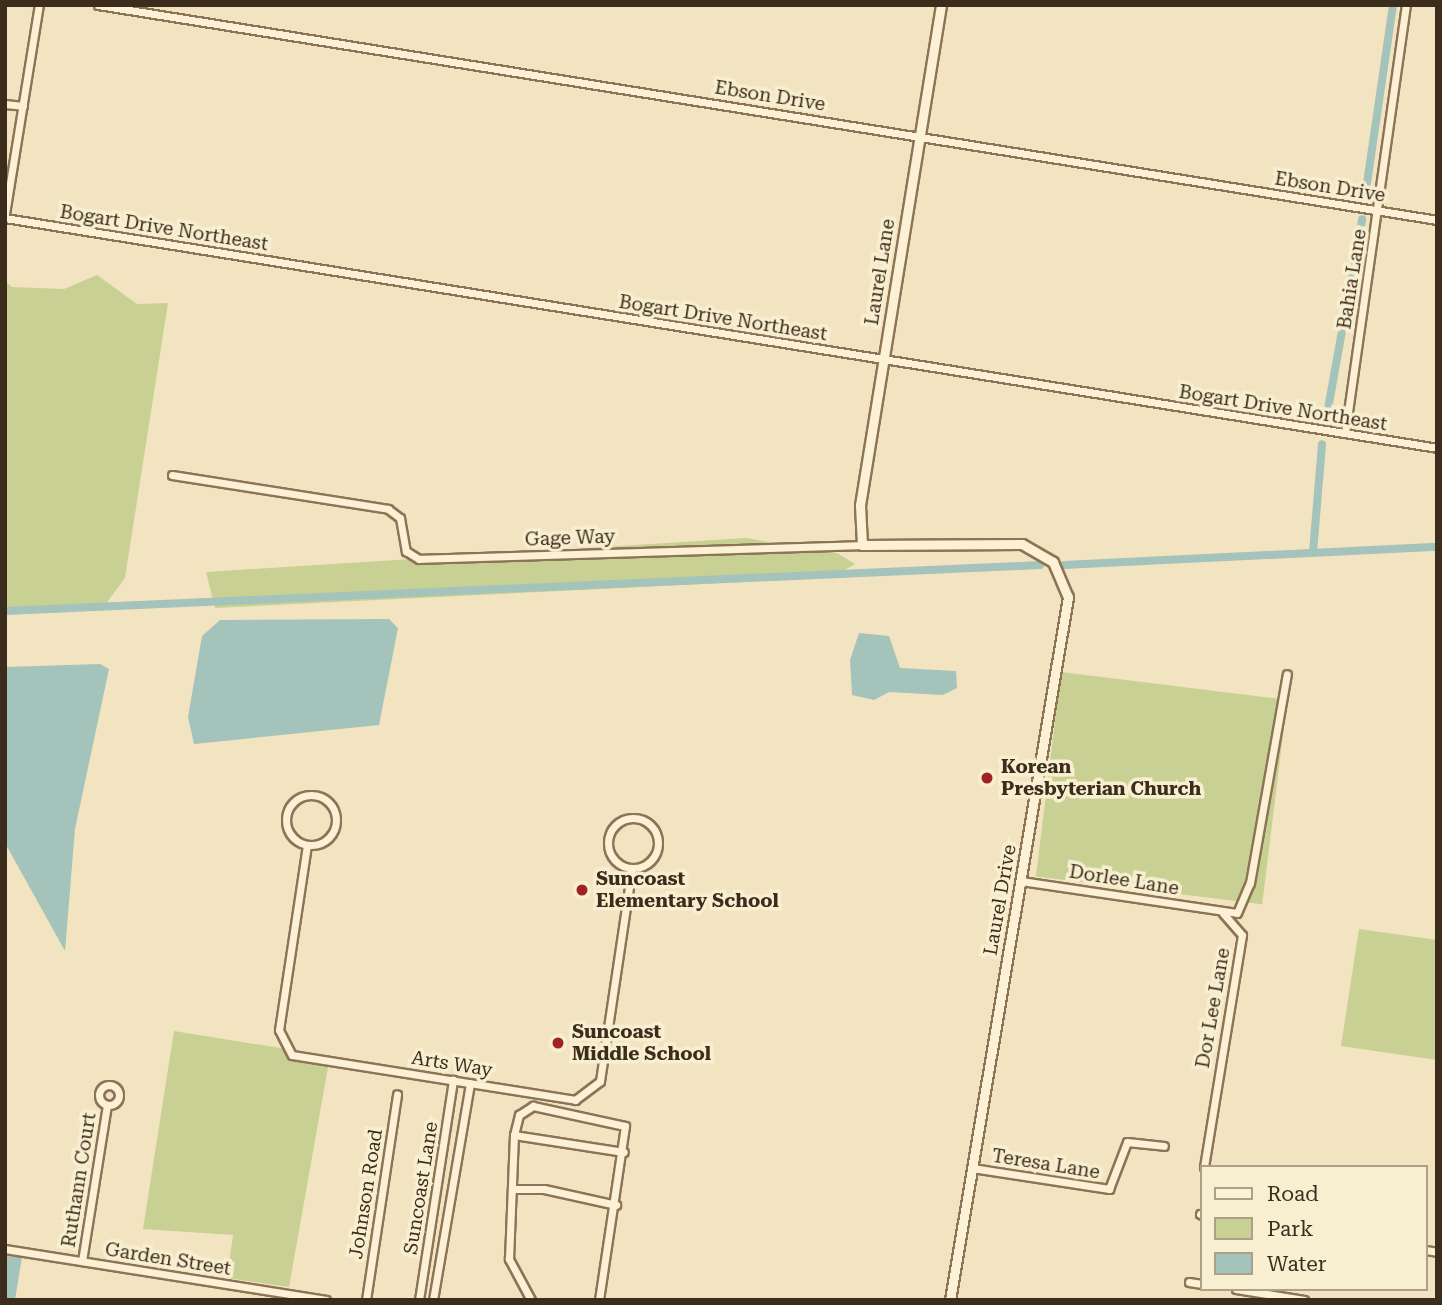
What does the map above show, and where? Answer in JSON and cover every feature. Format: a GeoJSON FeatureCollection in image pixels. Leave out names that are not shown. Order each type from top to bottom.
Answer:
{"type":"FeatureCollection","features":[{"type":"Feature","properties":{"kind":"street"},"geometry":{"type":"LineString","coordinates":[[5,216],[38,5]]}},
{"type":"Feature","properties":{"kind":"street","name":"Ebson Drive"},"geometry":{"type":"LineString","coordinates":[[98,5],[921,135],[1437,220]]}},
{"type":"Feature","properties":{"kind":"street","name":"Laurel Lane"},"geometry":{"type":"LineString","coordinates":[[862,545],[859,516],[941,5]]}},
{"type":"Feature","properties":{"kind":"street","name":"Bahia Lane"},"geometry":{"type":"LineString","coordinates":[[1345,433],[1406,5]]}},
{"type":"Feature","properties":{"kind":"street"},"geometry":{"type":"LineString","coordinates":[[5,104],[23,106]]}},
{"type":"Feature","properties":{"kind":"street","name":"Bogart Drive Northeast"},"geometry":{"type":"LineString","coordinates":[[5,216],[1437,448]]}},
{"type":"Feature","properties":{"kind":"street","name":"Gage Way"},"geometry":{"type":"LineString","coordinates":[[172,474],[388,509],[400,519],[406,551],[419,559],[1004,542]]}},
{"type":"Feature","properties":{"kind":"street","name":"Laurel Drive"},"geometry":{"type":"LineString","coordinates":[[950,1300],[1068,597],[1059,569],[1045,555],[1004,542]]}},
{"type":"Feature","properties":{"kind":"street"},"geometry":{"type":"LineString","coordinates":[[1223,913],[1237,913],[1250,883],[1287,674]]}},
{"type":"Feature","properties":{"kind":"street"},"geometry":{"type":"LineString","coordinates":[[314,796],[332,808],[336,823],[323,842],[307,845],[294,838],[286,817],[293,803],[314,796]]}},
{"type":"Feature","properties":{"kind":"street"},"geometry":{"type":"LineString","coordinates":[[635,818],[650,825],[658,840],[648,863],[632,868],[612,857],[608,842],[614,827],[635,818]]}},
{"type":"Feature","properties":{"kind":"street","name":"Arts Way"},"geometry":{"type":"LineString","coordinates":[[307,845],[279,1030],[282,1044],[292,1055],[575,1100],[600,1081],[632,868]]}},
{"type":"Feature","properties":{"kind":"street","name":"Dorlee Lane"},"geometry":{"type":"LineString","coordinates":[[1021,881],[1223,913]]}},
{"type":"Feature","properties":{"kind":"street","name":"Dor Lee Lane"},"geometry":{"type":"LineString","coordinates":[[1204,1165],[1241,935],[1223,913]]}},
{"type":"Feature","properties":{"kind":"street","name":"Suncoast Lane"},"geometry":{"type":"LineString","coordinates":[[419,1300],[453,1080]]}},
{"type":"Feature","properties":{"kind":"street","name":"Suncoast Lane"},"geometry":{"type":"LineString","coordinates":[[433,1300],[470,1083]]}},
{"type":"Feature","properties":{"kind":"street","name":"Johnson Road"},"geometry":{"type":"LineString","coordinates":[[366,1300],[397,1094]]}},
{"type":"Feature","properties":{"kind":"street","name":"Ruthann Court"},"geometry":{"type":"LineString","coordinates":[[82,1261],[107,1105]]}},
{"type":"Feature","properties":{"kind":"street"},"geometry":{"type":"LineString","coordinates":[[531,1300],[509,1259],[514,1189],[514,1135],[524,1110],[545,1107],[618,1121],[625,1126],[624,1152],[599,1300]]}},
{"type":"Feature","properties":{"kind":"street"},"geometry":{"type":"LineString","coordinates":[[514,1135],[624,1152]]}},
{"type":"Feature","properties":{"kind":"street","name":"Teresa Lane"},"geometry":{"type":"LineString","coordinates":[[972,1168],[1109,1189],[1127,1142],[1164,1146]]}},
{"type":"Feature","properties":{"kind":"street"},"geometry":{"type":"LineString","coordinates":[[514,1189],[544,1189],[616,1205]]}},
{"type":"Feature","properties":{"kind":"street","name":"Garden Street"},"geometry":{"type":"LineString","coordinates":[[5,1249],[326,1300]]}},
{"type":"Feature","properties":{"kind":"street"},"geometry":{"type":"LineString","coordinates":[[1189,1282],[1200,1284]]}},
{"type":"Feature","properties":{"kind":"street"},"geometry":{"type":"LineString","coordinates":[[261,1300],[262,1290]]}},
{"type":"Feature","properties":{"kind":"street"},"geometry":{"type":"LineString","coordinates":[[1254,1291],[1304,1300]]}},
{"type":"Feature","properties":{"kind":"green space"},"geometry":{"type":"Polygon","coordinates":[[[97,275],[137,304],[168,303],[125,578],[105,605],[5,610],[5,281],[12,287],[64,289],[97,275]]]}},
{"type":"Feature","properties":{"kind":"green space"},"geometry":{"type":"Polygon","coordinates":[[[746,538],[837,553],[855,564],[834,576],[785,580],[215,608],[206,572],[746,538]]]}},
{"type":"Feature","properties":{"kind":"green space"},"geometry":{"type":"Polygon","coordinates":[[[1061,672],[1287,700],[1262,904],[1036,876],[1061,672]]]}},
{"type":"Feature","properties":{"kind":"green space"},"geometry":{"type":"Polygon","coordinates":[[[1359,929],[1437,940],[1437,1060],[1341,1046],[1359,929]]]}},
{"type":"Feature","properties":{"kind":"green space"},"geometry":{"type":"Polygon","coordinates":[[[174,1031],[330,1056],[289,1287],[227,1278],[233,1235],[143,1229],[174,1031]]]}},
{"type":"Feature","properties":{"kind":"water"},"geometry":{"type":"Polygon","coordinates":[[[389,619],[398,628],[379,725],[194,744],[188,717],[202,636],[220,620],[389,619]]]}},
{"type":"Feature","properties":{"kind":"water"},"geometry":{"type":"Polygon","coordinates":[[[859,633],[889,636],[900,668],[956,671],[957,688],[943,695],[889,692],[874,700],[852,695],[850,660],[859,633]]]}},
{"type":"Feature","properties":{"kind":"water"},"geometry":{"type":"Polygon","coordinates":[[[100,664],[109,669],[75,829],[65,951],[5,843],[5,667],[100,664]]]}},
{"type":"Feature","properties":{"kind":"water"},"geometry":{"type":"Polygon","coordinates":[[[5,1256],[22,1257],[15,1300],[5,1300],[5,1256]]]}},
{"type":"Feature","properties":{"kind":"waterway"},"geometry":{"type":"LineString","coordinates":[[1365,197],[1393,5]]}},
{"type":"Feature","properties":{"kind":"waterway"},"geometry":{"type":"LineString","coordinates":[[1326,420],[1362,219]]}},
{"type":"Feature","properties":{"kind":"waterway"},"geometry":{"type":"LineString","coordinates":[[1313,552],[1322,444]]}},
{"type":"Feature","properties":{"kind":"waterway"},"geometry":{"type":"LineString","coordinates":[[1064,565],[1437,547]]}},
{"type":"Feature","properties":{"kind":"waterway"},"geometry":{"type":"LineString","coordinates":[[5,611],[1040,565]]}},
{"type":"Feature","properties":{"kind":"place","name":"Korean Presbyterian Church"},"geometry":{"type":"Point","coordinates":[987,778]}},
{"type":"Feature","properties":{"kind":"place","name":"Suncoast Elementary School"},"geometry":{"type":"Point","coordinates":[582,890]}},
{"type":"Feature","properties":{"kind":"place","name":"Suncoast Middle School"},"geometry":{"type":"Point","coordinates":[558,1043]}}]}
